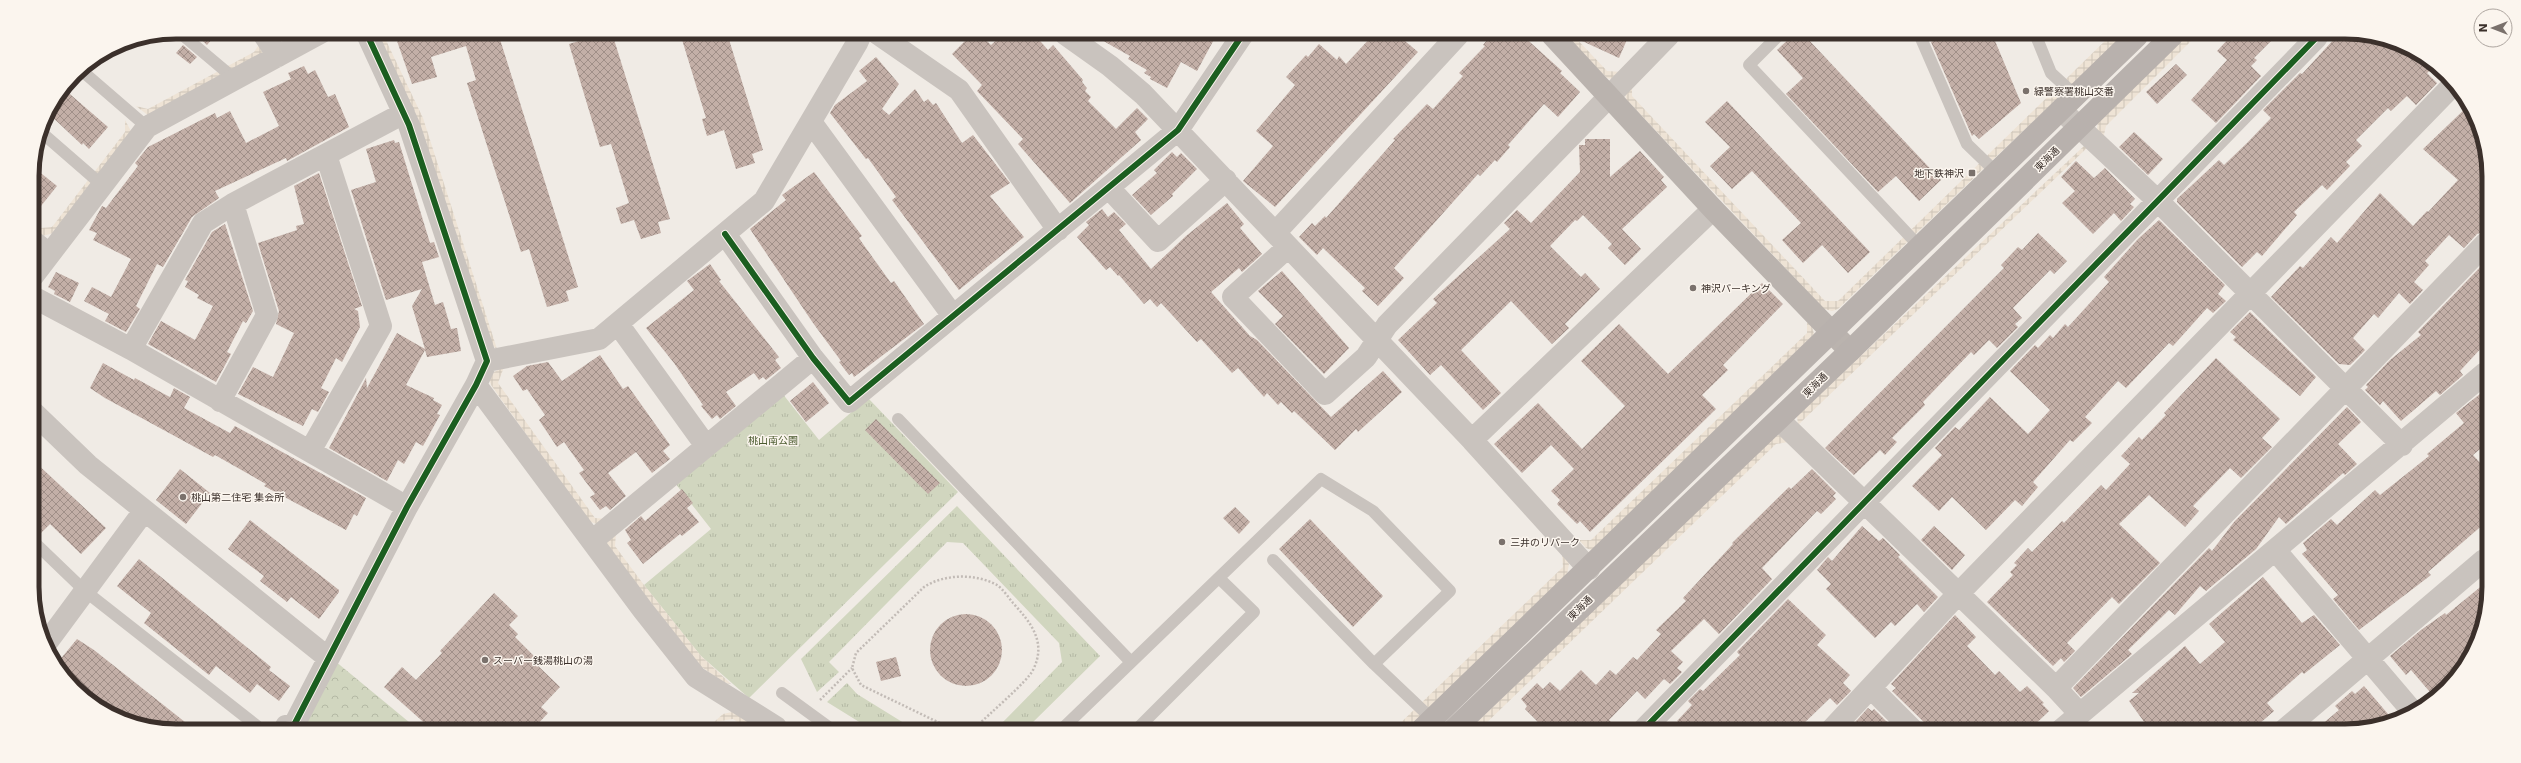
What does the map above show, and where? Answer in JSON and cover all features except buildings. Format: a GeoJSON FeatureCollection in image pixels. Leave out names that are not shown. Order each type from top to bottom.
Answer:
{"type":"FeatureCollection","features":[{"type":"Feature","properties":{"kind":"main road"},"geometry":{"type":"LineString","coordinates":[[1427,724],[1589,569],[1919,246],[2134,39]]}},
{"type":"Feature","properties":{"kind":"main road","name":"東海通"},"geometry":{"type":"LineString","coordinates":[[1459,724],[1779,420],[2169,39]]}},
{"type":"Feature","properties":{"kind":"street"},"geometry":{"type":"LineString","coordinates":[[267,39],[278,56]]}},
{"type":"Feature","properties":{"kind":"street"},"geometry":{"type":"LineString","coordinates":[[41,248],[102,185],[147,127],[309,39]]}},
{"type":"Feature","properties":{"kind":"street"},"geometry":{"type":"LineString","coordinates":[[293,724],[407,507],[476,385],[487,361],[404,113],[369,39]]}},
{"type":"Feature","properties":{"kind":"street"},"geometry":{"type":"LineString","coordinates":[[487,361],[599,339],[764,201],[859,39]]}},
{"type":"Feature","properties":{"kind":"street"},"geometry":{"type":"LineString","coordinates":[[885,39],[959,90],[1058,230]]}},
{"type":"Feature","properties":{"kind":"street"},"geometry":{"type":"LineString","coordinates":[[1072,39],[1132,84],[1178,130],[1472,440],[1589,569]]}},
{"type":"Feature","properties":{"kind":"street"},"geometry":{"type":"LineString","coordinates":[[725,234],[813,358],[848,402],[1178,130],[1240,39]]}},
{"type":"Feature","properties":{"kind":"street"},"geometry":{"type":"LineString","coordinates":[[1455,39],[1233,297],[1325,394],[1366,357],[1387,325],[1665,39]]}},
{"type":"Feature","properties":{"kind":"street"},"geometry":{"type":"LineString","coordinates":[[1556,39],[1713,209],[1850,351]]}},
{"type":"Feature","properties":{"kind":"street"},"geometry":{"type":"LineString","coordinates":[[1649,724],[2315,39]]}},
{"type":"Feature","properties":{"kind":"street"},"geometry":{"type":"LineString","coordinates":[[1837,724],[1958,594],[2450,88]]}},
{"type":"Feature","properties":{"kind":"street"},"geometry":{"type":"LineString","coordinates":[[2068,102],[2078,128],[2157,200],[2402,444]]}},
{"type":"Feature","properties":{"kind":"street"},"geometry":{"type":"LineString","coordinates":[[131,349],[203,223],[233,204],[404,113]]}},
{"type":"Feature","properties":{"kind":"street"},"geometry":{"type":"LineString","coordinates":[[811,122],[953,316]]}},
{"type":"Feature","properties":{"kind":"street"},"geometry":{"type":"LineString","coordinates":[[310,452],[381,326],[326,155]]}},
{"type":"Feature","properties":{"kind":"street"},"geometry":{"type":"LineString","coordinates":[[1109,188],[1158,241],[1226,180]]}},
{"type":"Feature","properties":{"kind":"street"},"geometry":{"type":"LineString","coordinates":[[220,401],[267,315],[233,204]]}},
{"type":"Feature","properties":{"kind":"street"},"geometry":{"type":"LineString","coordinates":[[1472,440],[1713,209]]}},
{"type":"Feature","properties":{"kind":"street"},"geometry":{"type":"LineString","coordinates":[[2056,688],[2482,247]]}},
{"type":"Feature","properties":{"kind":"street"},"geometry":{"type":"LineString","coordinates":[[39,300],[131,349],[407,507]]}},
{"type":"Feature","properties":{"kind":"street"},"geometry":{"type":"LineString","coordinates":[[618,324],[706,446]]}},
{"type":"Feature","properties":{"kind":"street"},"geometry":{"type":"LineString","coordinates":[[592,541],[813,358]]}},
{"type":"Feature","properties":{"kind":"street"},"geometry":{"type":"LineString","coordinates":[[2068,724],[2276,551],[2482,376]]}},
{"type":"Feature","properties":{"kind":"street"},"geometry":{"type":"LineString","coordinates":[[476,385],[643,610],[696,677],[770,724]]}},
{"type":"Feature","properties":{"kind":"street"},"geometry":{"type":"LineString","coordinates":[[39,419],[88,465],[327,657]]}},
{"type":"Feature","properties":{"kind":"street"},"geometry":{"type":"LineString","coordinates":[[1779,420],[2056,688],[2080,714]]}},
{"type":"Feature","properties":{"kind":"street"},"geometry":{"type":"LineString","coordinates":[[49,639],[144,511]]}},
{"type":"Feature","properties":{"kind":"street"},"geometry":{"type":"LineString","coordinates":[[2276,551],[2410,708]]}},
{"type":"Feature","properties":{"kind":"street"},"geometry":{"type":"LineString","coordinates":[[2291,724],[2482,562]]}},
{"type":"Feature","properties":{"kind":"street"},"geometry":{"type":"LineString","coordinates":[[1871,688],[1907,724]]}},
{"type":"Feature","properties":{"kind":"lane"},"geometry":{"type":"LineString","coordinates":[[187,39],[236,80]]}},
{"type":"Feature","properties":{"kind":"lane"},"geometry":{"type":"LineString","coordinates":[[1775,39],[1750,65],[1919,246]]}},
{"type":"Feature","properties":{"kind":"lane"},"geometry":{"type":"LineString","coordinates":[[1921,39],[1967,144],[1996,172]]}},
{"type":"Feature","properties":{"kind":"lane"},"geometry":{"type":"LineString","coordinates":[[2037,39],[2051,73],[2068,102]]}},
{"type":"Feature","properties":{"kind":"lane"},"geometry":{"type":"LineString","coordinates":[[85,74],[147,127]]}},
{"type":"Feature","properties":{"kind":"lane"},"geometry":{"type":"LineString","coordinates":[[45,137],[102,185]]}},
{"type":"Feature","properties":{"kind":"lane"},"geometry":{"type":"LineString","coordinates":[[898,419],[1132,662]]}},
{"type":"Feature","properties":{"kind":"lane"},"geometry":{"type":"LineString","coordinates":[[1067,724],[1321,479],[1373,511],[1450,591],[1374,664]]}},
{"type":"Feature","properties":{"kind":"lane"},"geometry":{"type":"LineString","coordinates":[[39,547],[85,591],[254,724]]}},
{"type":"Feature","properties":{"kind":"lane"},"geometry":{"type":"LineString","coordinates":[[1273,560],[1374,664],[1427,724]]}},
{"type":"Feature","properties":{"kind":"lane"},"geometry":{"type":"LineString","coordinates":[[1142,724],[1254,612],[1219,578]]}},
{"type":"Feature","properties":{"kind":"lane"},"geometry":{"type":"LineString","coordinates":[[782,693],[824,724]]}},
{"type":"Feature","properties":{"kind":"path"},"geometry":{"type":"LineString","coordinates":[[808,712],[852,668],[856,653],[924,587],[936,579],[960,577],[984,580],[998,586],[1033,625],[1038,639],[1033,671],[979,724]]}},
{"type":"Feature","properties":{"kind":"path"},"geometry":{"type":"LineString","coordinates":[[852,668],[861,685],[942,724]]}},
{"type":"Feature","properties":{"kind":"green space","name":"桃山南公園"},"geometry":{"type":"Polygon","coordinates":[[[782,393],[819,440],[868,398],[958,492],[749,698],[701,656],[644,585],[711,529],[675,483],[782,393]]]}},
{"type":"Feature","properties":{"kind":"green space"},"geometry":{"type":"Polygon","coordinates":[[[957,506],[1100,656],[1031,724],[1001,724],[1062,662],[1059,643],[963,543],[947,542],[829,662],[839,672],[817,692],[801,659],[957,506]]]}},
{"type":"Feature","properties":{"kind":"green space"},"geometry":{"type":"Polygon","coordinates":[[[335,661],[411,724],[302,724],[335,661]]]}},
{"type":"Feature","properties":{"kind":"green space"},"geometry":{"type":"Polygon","coordinates":[[[847,683],[857,694],[906,724],[863,724],[827,702],[847,683]]]}},
{"type":"Feature","properties":{"kind":"shaded area"},"geometry":{"type":"Polygon","coordinates":[[[377,39],[385,39],[423,118],[497,349],[493,346],[377,39]]]}},
{"type":"Feature","properties":{"kind":"shaded area"},"geometry":{"type":"Polygon","coordinates":[[[1569,39],[1577,39],[1607,71],[1623,72],[1612,79],[1607,78],[1569,39]]]}},
{"type":"Feature","properties":{"kind":"shaded area"},"geometry":{"type":"Polygon","coordinates":[[[2107,39],[2121,39],[1838,309],[1832,311],[1824,309],[1626,99],[1625,95],[1632,85],[1632,96],[1825,301],[1838,301],[2107,39]]]}},
{"type":"Feature","properties":{"kind":"shaded area"},"geometry":{"type":"Polygon","coordinates":[[[2182,39],[2193,39],[2106,126],[2103,139],[2097,130],[2098,120],[2182,39]]]}},
{"type":"Feature","properties":{"kind":"shaded area"},"geometry":{"type":"Polygon","coordinates":[[[260,43],[263,53],[149,116],[136,106],[148,109],[254,52],[260,43]]]}},
{"type":"Feature","properties":{"kind":"shaded area"},"geometry":{"type":"Polygon","coordinates":[[[125,120],[132,133],[54,233],[42,236],[39,234],[39,226],[41,228],[52,227],[125,132],[125,120]]]}},
{"type":"Feature","properties":{"kind":"shaded area"},"geometry":{"type":"Polygon","coordinates":[[[2085,145],[2088,147],[1798,425],[1797,416],[2085,145]]]}},
{"type":"Feature","properties":{"kind":"shaded area"},"geometry":{"type":"Polygon","coordinates":[[[1807,320],[1812,326],[1814,334],[1596,547],[1591,550],[1586,548],[1579,540],[1591,540],[1807,333],[1807,320]]]}},
{"type":"Feature","properties":{"kind":"shaded area"},"geometry":{"type":"Polygon","coordinates":[[[504,367],[498,383],[595,518],[607,519],[597,524],[588,521],[491,385],[489,379],[492,373],[504,367]]]}},
{"type":"Feature","properties":{"kind":"shaded area"},"geometry":{"type":"Polygon","coordinates":[[[1779,435],[1788,442],[1776,444],[1485,724],[1475,724],[1774,436],[1779,435]]]}},
{"type":"Feature","properties":{"kind":"shaded area"},"geometry":{"type":"Polygon","coordinates":[[[616,533],[615,546],[644,585],[701,656],[731,684],[725,683],[700,666],[607,546],[607,541],[616,533]]]}},
{"type":"Feature","properties":{"kind":"shaded area"},"geometry":{"type":"Polygon","coordinates":[[[1562,554],[1569,564],[1567,575],[1412,724],[1399,724],[1563,567],[1562,554]]]}},
{"type":"Feature","properties":{"kind":"shaded area"},"geometry":{"type":"Polygon","coordinates":[[[732,712],[753,724],[740,724],[733,719],[714,722],[723,714],[732,712]]]}},
{"type":"Feature","properties":{"kind":"cycle path"},"geometry":{"type":"LineString","coordinates":[[295,724],[407,507],[476,385],[487,361],[409,125],[369,39]]}},
{"type":"Feature","properties":{"kind":"cycle path"},"geometry":{"type":"LineString","coordinates":[[725,234],[813,358],[849,402],[1178,130],[1240,39]]}},
{"type":"Feature","properties":{"kind":"cycle path"},"geometry":{"type":"LineString","coordinates":[[1649,724],[2315,39]]}},
{"type":"Feature","properties":{"kind":"place","name":"緑警察署桃山交番"},"geometry":{"type":"Point","coordinates":[2026,91]}},
{"type":"Feature","properties":{"kind":"place","name":"地下鉄神沢"},"geometry":{"type":"Point","coordinates":[1972,173]}},
{"type":"Feature","properties":{"kind":"place","name":"神沢パーキング"},"geometry":{"type":"Point","coordinates":[1693,288]}},
{"type":"Feature","properties":{"kind":"place","name":"桃山第二住宅 集会所"},"geometry":{"type":"Point","coordinates":[183,497]}},
{"type":"Feature","properties":{"kind":"place","name":"三井のリパーク"},"geometry":{"type":"Point","coordinates":[1502,542]}},
{"type":"Feature","properties":{"kind":"place","name":"スーパー銭湯桃山の湯"},"geometry":{"type":"Point","coordinates":[485,660]}}]}
